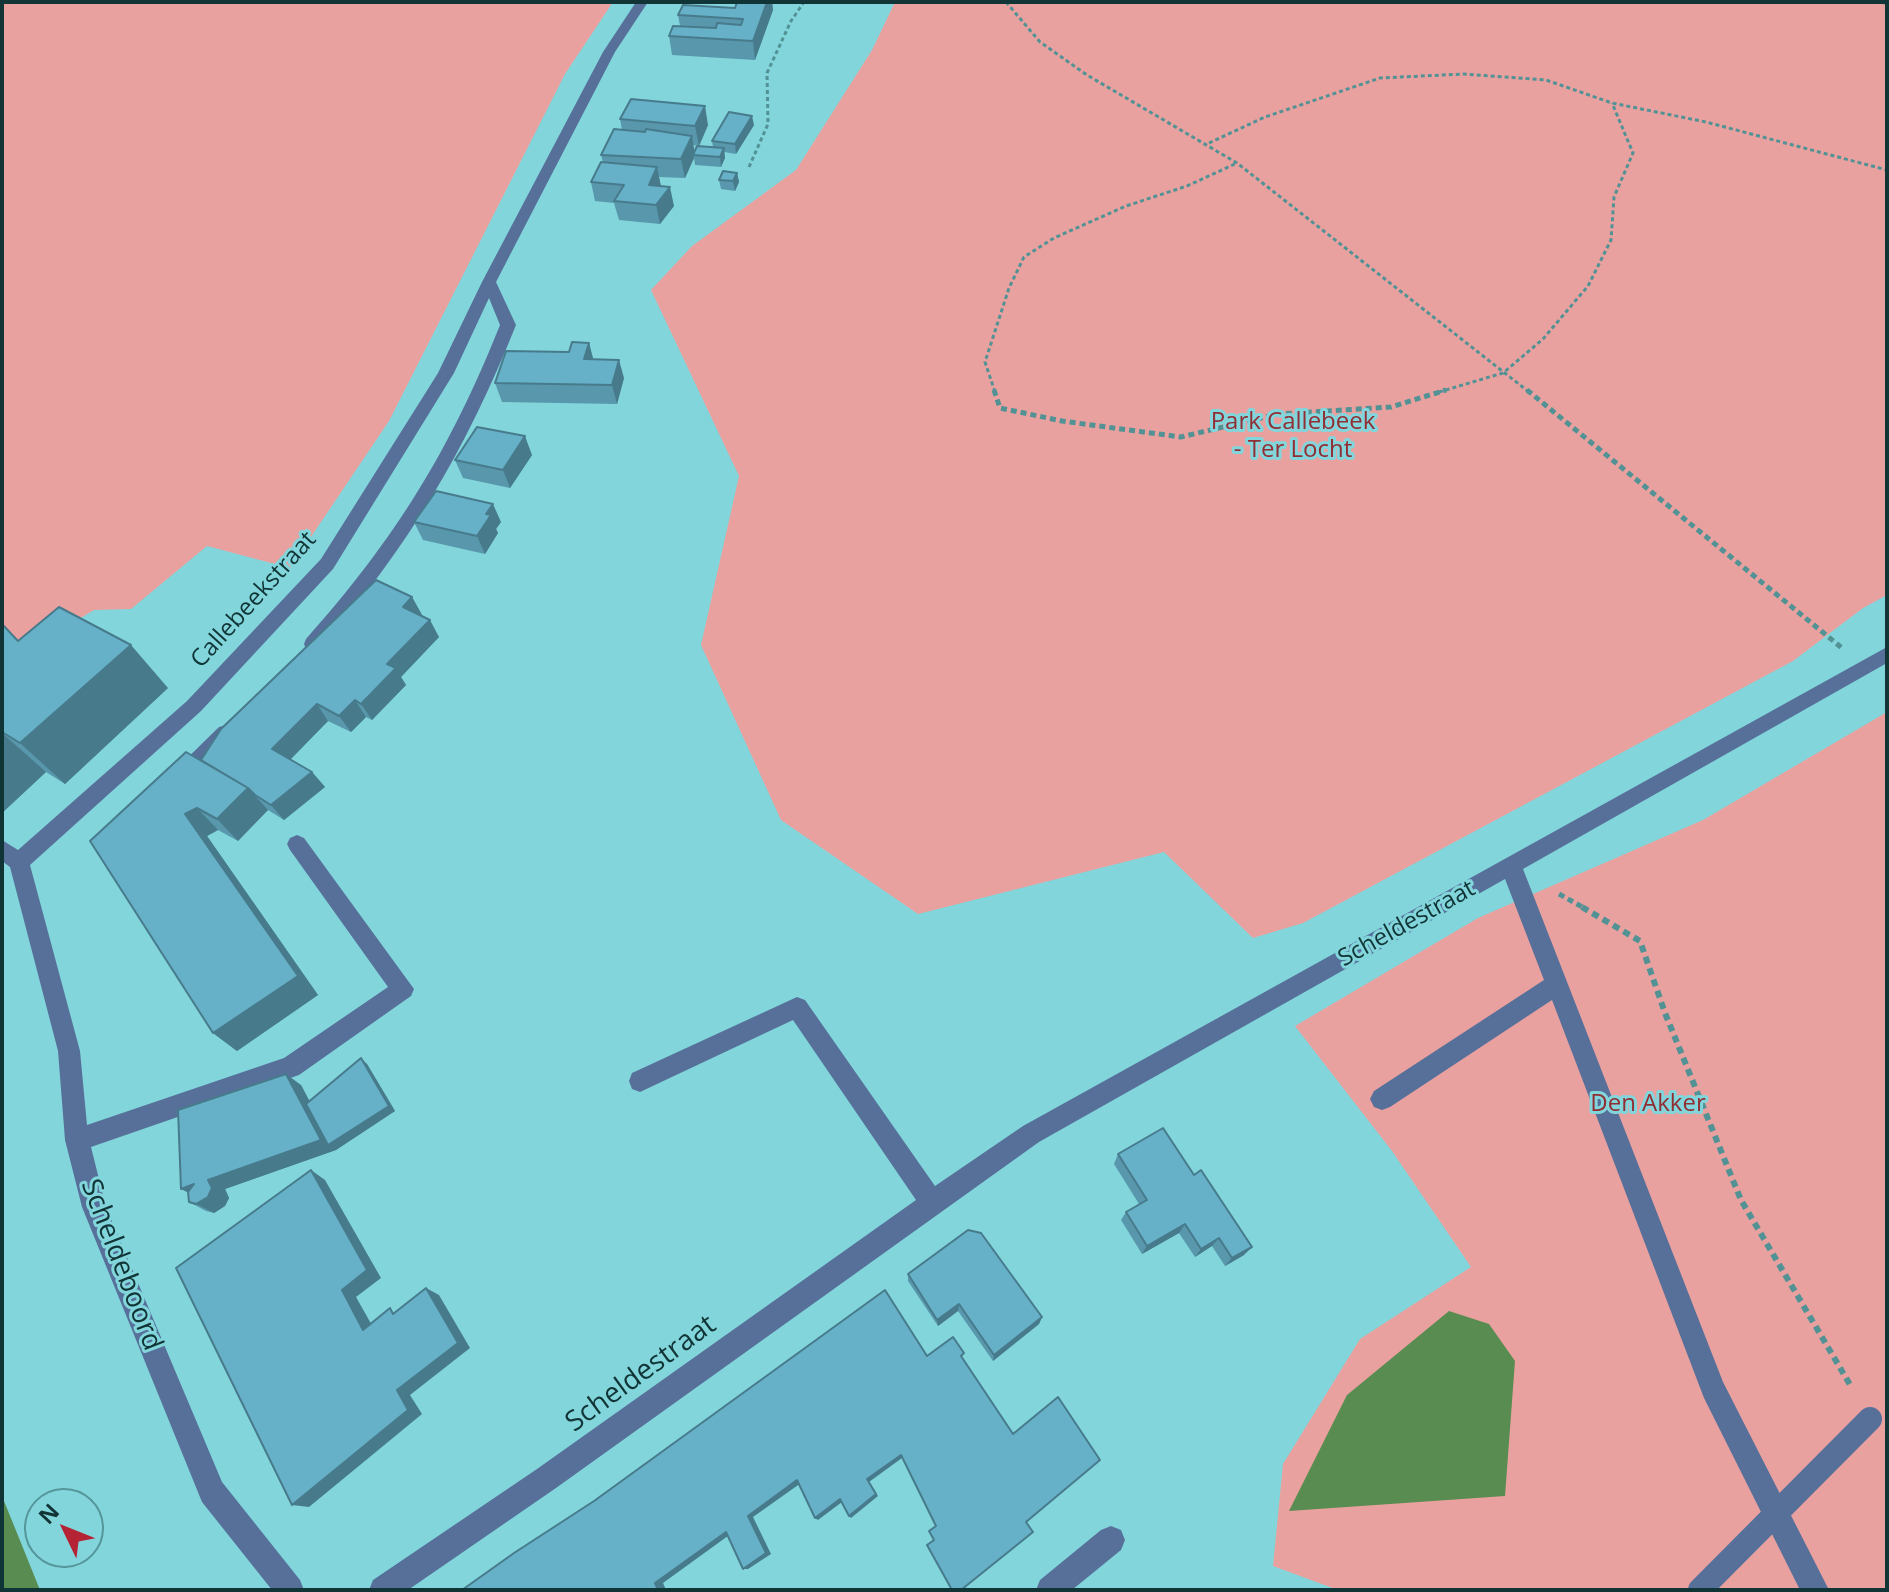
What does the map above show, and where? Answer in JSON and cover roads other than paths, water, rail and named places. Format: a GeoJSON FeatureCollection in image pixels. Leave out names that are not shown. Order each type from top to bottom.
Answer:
{"type":"FeatureCollection","features":[{"type":"Feature","properties":{"kind":"street","name":"Callebeekstraat"},"geometry":{"type":"LineString","coordinates":[[10,856],[194,706],[327,564],[446,373],[489,282],[609,52],[642,2]]}},
{"type":"Feature","properties":{"kind":"street"},"geometry":{"type":"LineString","coordinates":[[297,662],[373,574],[448,458],[486,382],[508,325],[489,282]]}},
{"type":"Feature","properties":{"kind":"street","name":"Scheldestraat"},"geometry":{"type":"LineString","coordinates":[[383,1590],[497,1515],[1031,1134],[1887,654]]}},
{"type":"Feature","properties":{"kind":"street"},"geometry":{"type":"LineString","coordinates":[[164,793],[243,717]]}},
{"type":"Feature","properties":{"kind":"street"},"geometry":{"type":"LineString","coordinates":[[77,1140],[291,1067],[403,989],[297,844]]}},
{"type":"Feature","properties":{"kind":"street","name":"Scheldeboord"},"geometry":{"type":"LineString","coordinates":[[10,856],[69,1051],[77,1140],[94,1207],[212,1492],[290,1590]]}},
{"type":"Feature","properties":{"kind":"street"},"geometry":{"type":"LineString","coordinates":[[1511,866],[1713,1389],[1815,1590]]}},
{"type":"Feature","properties":{"kind":"street"},"geometry":{"type":"LineString","coordinates":[[1382,1099],[1556,985]]}},
{"type":"Feature","properties":{"kind":"street"},"geometry":{"type":"LineString","coordinates":[[640,1081],[797,1007],[932,1202]]}},
{"type":"Feature","properties":{"kind":"street"},"geometry":{"type":"LineString","coordinates":[[1700,1590],[1870,1419]]}},
{"type":"Feature","properties":{"kind":"street"},"geometry":{"type":"LineString","coordinates":[[1050,1590],[1111,1540]]}},
{"type":"Feature","properties":{"kind":"park label","name":"Park Callebeek - Ter Locht"},"geometry":{"type":"Point","coordinates":[1293,436]}},
{"type":"Feature","properties":{"kind":"park label","name":"Den Akker"},"geometry":{"type":"Point","coordinates":[1648,1104]}}]}
